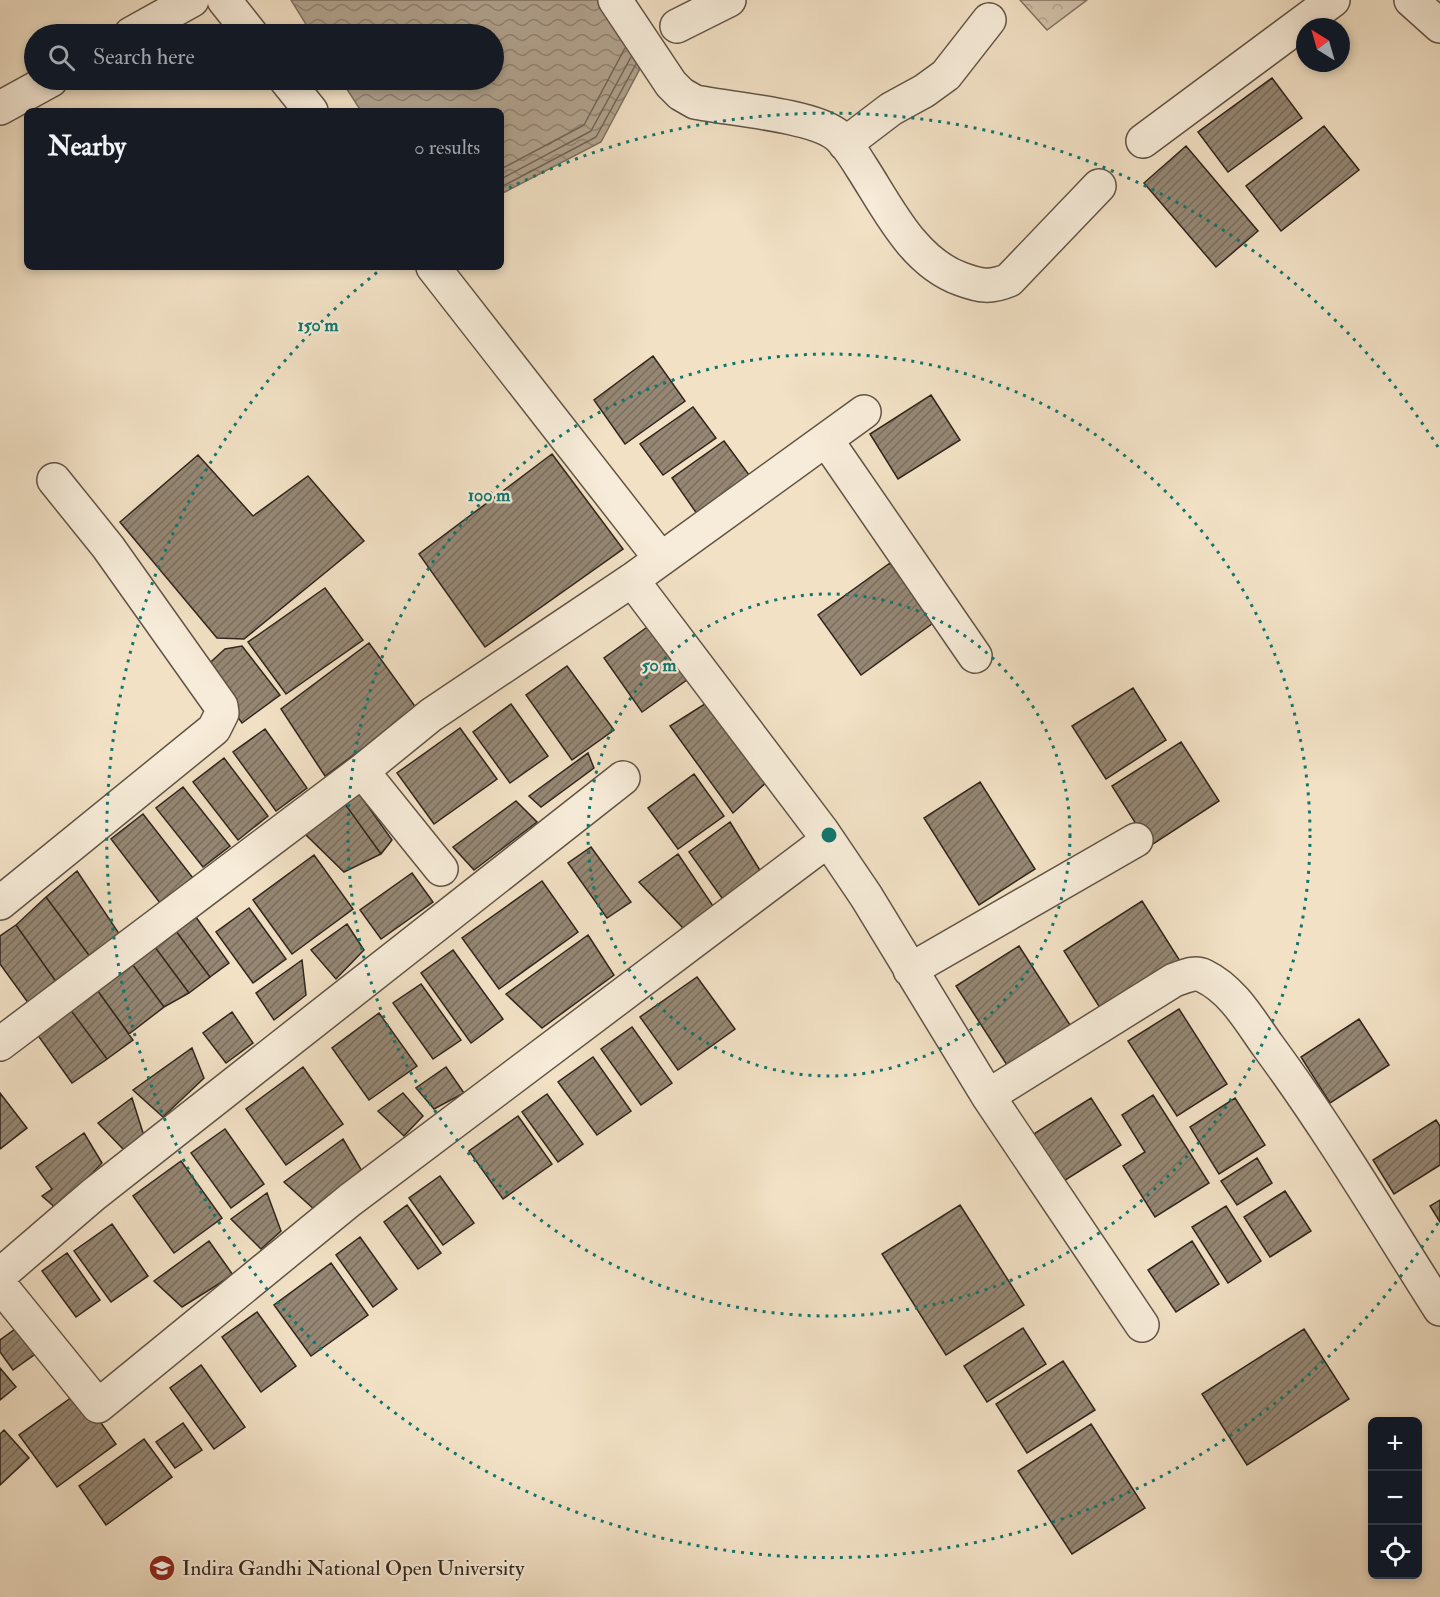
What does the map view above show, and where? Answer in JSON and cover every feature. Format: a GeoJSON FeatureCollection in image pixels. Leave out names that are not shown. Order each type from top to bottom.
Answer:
{"type":"FeatureCollection","features":[{"type":"Feature","properties":{"kind":"street"},"geometry":{"type":"LineString","coordinates":[[149,24],[192,0]]}},
{"type":"Feature","properties":{"kind":"street"},"geometry":{"type":"LineString","coordinates":[[224,0],[243,24]]}},
{"type":"Feature","properties":{"kind":"street"},"geometry":{"type":"LineString","coordinates":[[615,0],[671,84],[681,94],[695,102],[810,122],[837,135],[905,233],[927,259],[948,274],[968,282],[993,287],[1009,280],[1099,186]]}},
{"type":"Feature","properties":{"kind":"street"},"geometry":{"type":"LineString","coordinates":[[677,26],[729,0]]}},
{"type":"Feature","properties":{"kind":"street"},"geometry":{"type":"LineString","coordinates":[[1143,141],[1333,0]]}},
{"type":"Feature","properties":{"kind":"street"},"geometry":{"type":"LineString","coordinates":[[1411,0],[1440,26]]}},
{"type":"Feature","properties":{"kind":"street"},"geometry":{"type":"LineString","coordinates":[[845,144],[885,112],[924,91],[945,75],[989,20]]}},
{"type":"Feature","properties":{"kind":"street"},"geometry":{"type":"LineString","coordinates":[[0,108],[33,90]]}},
{"type":"Feature","properties":{"kind":"street"},"geometry":{"type":"LineString","coordinates":[[294,90],[309,108]]}},
{"type":"Feature","properties":{"kind":"street"},"geometry":{"type":"LineString","coordinates":[[435,270],[660,559]]}},
{"type":"Feature","properties":{"kind":"street"},"geometry":{"type":"LineString","coordinates":[[0,1044],[362,771],[431,715],[632,580],[864,412]]}},
{"type":"Feature","properties":{"kind":"street"},"geometry":{"type":"LineString","coordinates":[[827,441],[975,656]]}},
{"type":"Feature","properties":{"kind":"street"},"geometry":{"type":"LineString","coordinates":[[0,903],[214,729],[222,714],[218,701],[108,547],[54,480]]}},
{"type":"Feature","properties":{"kind":"street"},"geometry":{"type":"LineString","coordinates":[[632,580],[828,840],[866,896],[988,1096],[1142,1325]]}},
{"type":"Feature","properties":{"kind":"street"},"geometry":{"type":"LineString","coordinates":[[362,771],[441,870]]}},
{"type":"Feature","properties":{"kind":"street"},"geometry":{"type":"LineString","coordinates":[[0,1275],[102,1188],[622,778]]}},
{"type":"Feature","properties":{"kind":"street"},"geometry":{"type":"LineString","coordinates":[[0,1286],[99,1406],[351,1200],[828,840]]}},
{"type":"Feature","properties":{"kind":"street"},"geometry":{"type":"LineString","coordinates":[[910,970],[1136,840]]}},
{"type":"Feature","properties":{"kind":"street"},"geometry":{"type":"LineString","coordinates":[[988,1096],[1174,980],[1193,974],[1202,975],[1221,986],[1235,1001],[1302,1092],[1440,1309]]}},
{"type":"Feature","properties":{"kind":"green space"},"geometry":{"type":"Polygon","coordinates":[[[1020,0],[1087,0],[1047,30],[1020,0]]]}},
{"type":"Feature","properties":{"kind":"water"},"geometry":{"type":"Polygon","coordinates":[[[291,0],[620,0],[652,46],[601,142],[504,192],[504,108],[359,108],[347,90],[504,90],[504,24],[306,24],[291,0]]]}},
{"type":"Feature","properties":{"kind":"building"},"geometry":{"type":"Polygon","coordinates":[[[1272,78],[1302,118],[1228,172],[1198,132],[1272,78]]]}},
{"type":"Feature","properties":{"kind":"building"},"geometry":{"type":"Polygon","coordinates":[[[1324,126],[1359,170],[1281,231],[1246,186],[1324,126]]]}},
{"type":"Feature","properties":{"kind":"building"},"geometry":{"type":"Polygon","coordinates":[[[1186,146],[1258,231],[1216,267],[1144,183],[1186,146]]]}},
{"type":"Feature","properties":{"kind":"building"},"geometry":{"type":"Polygon","coordinates":[[[653,356],[685,401],[625,444],[594,400],[653,356]]]}},
{"type":"Feature","properties":{"kind":"building"},"geometry":{"type":"Polygon","coordinates":[[[931,395],[960,440],[898,479],[870,434],[931,395]]]}},
{"type":"Feature","properties":{"kind":"building"},"geometry":{"type":"Polygon","coordinates":[[[693,407],[716,438],[663,475],[640,444],[693,407]]]}},
{"type":"Feature","properties":{"kind":"building"},"geometry":{"type":"Polygon","coordinates":[[[724,441],[755,483],[702,521],[672,478],[724,441]]]}},
{"type":"Feature","properties":{"kind":"building"},"geometry":{"type":"Polygon","coordinates":[[[552,454],[623,549],[485,647],[419,554],[552,454]]]}},
{"type":"Feature","properties":{"kind":"building"},"geometry":{"type":"Polygon","coordinates":[[[198,455],[253,516],[308,476],[364,541],[244,639],[217,638],[120,522],[198,455]]]}},
{"type":"Feature","properties":{"kind":"building"},"geometry":{"type":"Polygon","coordinates":[[[890,563],[933,623],[861,675],[818,615],[890,563]]]}},
{"type":"Feature","properties":{"kind":"building"},"geometry":{"type":"Polygon","coordinates":[[[325,588],[363,640],[286,694],[248,642],[325,588]]]}},
{"type":"Feature","properties":{"kind":"building"},"geometry":{"type":"Polygon","coordinates":[[[653,623],[691,677],[642,712],[604,658],[653,623]]]}},
{"type":"Feature","properties":{"kind":"building"},"geometry":{"type":"Polygon","coordinates":[[[369,643],[417,709],[325,776],[281,709],[369,643]]]}},
{"type":"Feature","properties":{"kind":"building"},"geometry":{"type":"Polygon","coordinates":[[[242,646],[280,695],[242,723],[203,669],[225,649],[242,646]]]}},
{"type":"Feature","properties":{"kind":"building"},"geometry":{"type":"Polygon","coordinates":[[[567,666],[614,730],[572,760],[526,695],[567,666]]]}},
{"type":"Feature","properties":{"kind":"building"},"geometry":{"type":"Polygon","coordinates":[[[1133,688],[1166,740],[1106,779],[1072,726],[1133,688]]]}},
{"type":"Feature","properties":{"kind":"building"},"geometry":{"type":"Polygon","coordinates":[[[708,702],[769,780],[733,813],[670,726],[708,702]]]}},
{"type":"Feature","properties":{"kind":"building"},"geometry":{"type":"Polygon","coordinates":[[[511,704],[548,756],[510,783],[473,732],[511,704]]]}},
{"type":"Feature","properties":{"kind":"building"},"geometry":{"type":"Polygon","coordinates":[[[460,728],[497,779],[434,824],[397,773],[460,728]]]}},
{"type":"Feature","properties":{"kind":"building"},"geometry":{"type":"Polygon","coordinates":[[[265,729],[307,788],[276,811],[233,752],[265,729]]]}},
{"type":"Feature","properties":{"kind":"building"},"geometry":{"type":"Polygon","coordinates":[[[1181,742],[1219,801],[1150,846],[1112,786],[1181,742]]]}},
{"type":"Feature","properties":{"kind":"building"},"geometry":{"type":"Polygon","coordinates":[[[588,753],[594,768],[541,807],[529,796],[588,753]]]}},
{"type":"Feature","properties":{"kind":"building"},"geometry":{"type":"Polygon","coordinates":[[[224,758],[268,816],[238,840],[193,782],[224,758]]]}},
{"type":"Feature","properties":{"kind":"building"},"geometry":{"type":"Polygon","coordinates":[[[694,774],[724,816],[678,849],[648,808],[694,774]]]}},
{"type":"Feature","properties":{"kind":"building"},"geometry":{"type":"Polygon","coordinates":[[[980,782],[1035,869],[979,905],[924,818],[980,782]]]}},
{"type":"Feature","properties":{"kind":"building"},"geometry":{"type":"Polygon","coordinates":[[[183,787],[230,846],[203,867],[156,808],[183,787]]]}},
{"type":"Feature","properties":{"kind":"building"},"geometry":{"type":"Polygon","coordinates":[[[355,788],[392,840],[381,854],[345,804],[355,788]]]}},
{"type":"Feature","properties":{"kind":"building"},"geometry":{"type":"Polygon","coordinates":[[[516,801],[537,822],[474,870],[453,847],[516,801]]]}},
{"type":"Feature","properties":{"kind":"building"},"geometry":{"type":"Polygon","coordinates":[[[345,804],[381,854],[344,872],[304,833],[345,804]]]}},
{"type":"Feature","properties":{"kind":"building"},"geometry":{"type":"Polygon","coordinates":[[[143,814],[193,878],[160,903],[111,839],[143,814]]]}},
{"type":"Feature","properties":{"kind":"building"},"geometry":{"type":"Polygon","coordinates":[[[730,822],[761,872],[727,905],[689,852],[730,822]]]}},
{"type":"Feature","properties":{"kind":"building"},"geometry":{"type":"Polygon","coordinates":[[[591,847],[631,902],[607,918],[568,863],[591,847]]]}},
{"type":"Feature","properties":{"kind":"building"},"geometry":{"type":"Polygon","coordinates":[[[678,854],[715,909],[683,928],[639,882],[678,854]]]}},
{"type":"Feature","properties":{"kind":"building"},"geometry":{"type":"Polygon","coordinates":[[[314,855],[353,909],[292,954],[253,900],[314,855]]]}},
{"type":"Feature","properties":{"kind":"building"},"geometry":{"type":"Polygon","coordinates":[[[77,871],[120,935],[91,958],[46,897],[77,871]]]}},
{"type":"Feature","properties":{"kind":"building"},"geometry":{"type":"Polygon","coordinates":[[[412,873],[433,902],[381,939],[360,910],[412,873]]]}},
{"type":"Feature","properties":{"kind":"building"},"geometry":{"type":"Polygon","coordinates":[[[542,881],[578,932],[499,989],[462,938],[542,881]]]}},
{"type":"Feature","properties":{"kind":"building"},"geometry":{"type":"Polygon","coordinates":[[[46,897],[91,958],[57,983],[16,925],[46,897]]]}},
{"type":"Feature","properties":{"kind":"building"},"geometry":{"type":"Polygon","coordinates":[[[1142,901],[1180,961],[1102,1011],[1064,951],[1142,901]]]}},
{"type":"Feature","properties":{"kind":"building"},"geometry":{"type":"Polygon","coordinates":[[[249,908],[286,959],[253,983],[216,932],[249,908]]]}},
{"type":"Feature","properties":{"kind":"building"},"geometry":{"type":"Polygon","coordinates":[[[193,913],[229,963],[210,977],[173,927],[193,913]]]}},
{"type":"Feature","properties":{"kind":"building"},"geometry":{"type":"Polygon","coordinates":[[[347,924],[364,950],[336,979],[311,950],[347,924]]]}},
{"type":"Feature","properties":{"kind":"building"},"geometry":{"type":"Polygon","coordinates":[[[16,925],[57,983],[29,1004],[0,964],[0,936],[16,925]]]}},
{"type":"Feature","properties":{"kind":"building"},"geometry":{"type":"Polygon","coordinates":[[[173,927],[210,977],[189,993],[152,943],[173,927]]]}},
{"type":"Feature","properties":{"kind":"building"},"geometry":{"type":"Polygon","coordinates":[[[588,935],[614,975],[542,1028],[506,994],[588,935]]]}},
{"type":"Feature","properties":{"kind":"building"},"geometry":{"type":"Polygon","coordinates":[[[152,943],[189,993],[164,1007],[130,961],[152,943]]]}},
{"type":"Feature","properties":{"kind":"building"},"geometry":{"type":"Polygon","coordinates":[[[1019,946],[1070,1025],[1007,1065],[956,986],[1019,946]]]}},
{"type":"Feature","properties":{"kind":"building"},"geometry":{"type":"Polygon","coordinates":[[[453,950],[503,1019],[471,1043],[421,973],[453,950]]]}},
{"type":"Feature","properties":{"kind":"building"},"geometry":{"type":"Polygon","coordinates":[[[302,960],[306,995],[274,1020],[256,993],[302,960]]]}},
{"type":"Feature","properties":{"kind":"building"},"geometry":{"type":"Polygon","coordinates":[[[130,961],[164,1007],[129,1034],[95,987],[130,961]]]}},
{"type":"Feature","properties":{"kind":"building"},"geometry":{"type":"Polygon","coordinates":[[[697,977],[735,1029],[678,1070],[640,1017],[697,977]]]}},
{"type":"Feature","properties":{"kind":"building"},"geometry":{"type":"Polygon","coordinates":[[[421,984],[461,1040],[433,1059],[393,1003],[421,984]]]}},
{"type":"Feature","properties":{"kind":"building"},"geometry":{"type":"Polygon","coordinates":[[[95,987],[133,1040],[107,1059],[67,1005],[95,987]]]}},
{"type":"Feature","properties":{"kind":"building"},"geometry":{"type":"Polygon","coordinates":[[[67,1005],[107,1059],[72,1083],[34,1030],[67,1005]]]}},
{"type":"Feature","properties":{"kind":"building"},"geometry":{"type":"Polygon","coordinates":[[[1179,1009],[1227,1084],[1177,1116],[1128,1041],[1179,1009]]]}},
{"type":"Feature","properties":{"kind":"building"},"geometry":{"type":"Polygon","coordinates":[[[232,1012],[253,1043],[226,1063],[203,1033],[232,1012]]]}},
{"type":"Feature","properties":{"kind":"building"},"geometry":{"type":"Polygon","coordinates":[[[379,1013],[417,1066],[369,1100],[332,1048],[379,1013]]]}},
{"type":"Feature","properties":{"kind":"building"},"geometry":{"type":"Polygon","coordinates":[[[1359,1019],[1389,1065],[1330,1103],[1301,1057],[1359,1019]]]}},
{"type":"Feature","properties":{"kind":"building"},"geometry":{"type":"Polygon","coordinates":[[[632,1027],[672,1083],[641,1105],[601,1049],[632,1027]]]}},
{"type":"Feature","properties":{"kind":"building"},"geometry":{"type":"Polygon","coordinates":[[[192,1048],[204,1078],[163,1117],[133,1090],[192,1048]]]}},
{"type":"Feature","properties":{"kind":"building"},"geometry":{"type":"Polygon","coordinates":[[[593,1057],[631,1111],[597,1135],[558,1082],[593,1057]]]}},
{"type":"Feature","properties":{"kind":"building"},"geometry":{"type":"Polygon","coordinates":[[[303,1067],[343,1124],[286,1165],[246,1109],[303,1067]]]}},
{"type":"Feature","properties":{"kind":"building"},"geometry":{"type":"Polygon","coordinates":[[[446,1067],[464,1093],[434,1109],[416,1088],[446,1067]]]}},
{"type":"Feature","properties":{"kind":"building"},"geometry":{"type":"Polygon","coordinates":[[[0,1093],[27,1128],[0,1149],[0,1093]]]}},
{"type":"Feature","properties":{"kind":"building"},"geometry":{"type":"Polygon","coordinates":[[[403,1093],[423,1116],[404,1136],[378,1111],[403,1093]]]}},
{"type":"Feature","properties":{"kind":"building"},"geometry":{"type":"Polygon","coordinates":[[[547,1094],[583,1144],[558,1162],[522,1112],[547,1094]]]}},
{"type":"Feature","properties":{"kind":"building"},"geometry":{"type":"Polygon","coordinates":[[[1153,1095],[1209,1183],[1155,1217],[1123,1166],[1145,1152],[1122,1115],[1153,1095]]]}},
{"type":"Feature","properties":{"kind":"building"},"geometry":{"type":"Polygon","coordinates":[[[132,1098],[144,1136],[124,1150],[98,1123],[132,1098]]]}},
{"type":"Feature","properties":{"kind":"building"},"geometry":{"type":"Polygon","coordinates":[[[1091,1098],[1121,1145],[1059,1184],[1029,1137],[1091,1098]]]}},
{"type":"Feature","properties":{"kind":"building"},"geometry":{"type":"Polygon","coordinates":[[[1235,1098],[1265,1145],[1219,1174],[1190,1127],[1235,1098]]]}},
{"type":"Feature","properties":{"kind":"building"},"geometry":{"type":"Polygon","coordinates":[[[518,1116],[552,1164],[503,1199],[469,1151],[518,1116]]]}},
{"type":"Feature","properties":{"kind":"building"},"geometry":{"type":"Polygon","coordinates":[[[1436,1120],[1440,1126],[1440,1165],[1394,1194],[1373,1160],[1436,1120]]]}},
{"type":"Feature","properties":{"kind":"building"},"geometry":{"type":"Polygon","coordinates":[[[225,1129],[264,1184],[231,1208],[191,1153],[225,1129]]]}},
{"type":"Feature","properties":{"kind":"building"},"geometry":{"type":"Polygon","coordinates":[[[84,1133],[102,1163],[57,1209],[42,1196],[52,1189],[36,1167],[84,1133]]]}},
{"type":"Feature","properties":{"kind":"building"},"geometry":{"type":"Polygon","coordinates":[[[343,1139],[362,1171],[315,1210],[284,1182],[343,1139]]]}},
{"type":"Feature","properties":{"kind":"building"},"geometry":{"type":"Polygon","coordinates":[[[1257,1158],[1272,1183],[1237,1205],[1221,1181],[1257,1158]]]}},
{"type":"Feature","properties":{"kind":"building"},"geometry":{"type":"Polygon","coordinates":[[[181,1161],[222,1218],[174,1253],[133,1196],[181,1161]]]}},
{"type":"Feature","properties":{"kind":"building"},"geometry":{"type":"Polygon","coordinates":[[[440,1176],[474,1223],[443,1245],[409,1198],[440,1176]]]}},
{"type":"Feature","properties":{"kind":"building"},"geometry":{"type":"Polygon","coordinates":[[[1285,1191],[1311,1231],[1270,1257],[1244,1217],[1285,1191]]]}},
{"type":"Feature","properties":{"kind":"building"},"geometry":{"type":"Polygon","coordinates":[[[267,1193],[281,1231],[261,1249],[231,1219],[267,1193]]]}},
{"type":"Feature","properties":{"kind":"building"},"geometry":{"type":"Polygon","coordinates":[[[1440,1200],[1440,1222],[1430,1206],[1440,1200]]]}},
{"type":"Feature","properties":{"kind":"building"},"geometry":{"type":"Polygon","coordinates":[[[407,1205],[441,1253],[418,1269],[384,1222],[407,1205]]]}},
{"type":"Feature","properties":{"kind":"building"},"geometry":{"type":"Polygon","coordinates":[[[960,1205],[1024,1305],[946,1355],[882,1254],[960,1205]]]}},
{"type":"Feature","properties":{"kind":"building"},"geometry":{"type":"Polygon","coordinates":[[[1226,1206],[1261,1261],[1228,1283],[1192,1227],[1226,1206]]]}},
{"type":"Feature","properties":{"kind":"building"},"geometry":{"type":"Polygon","coordinates":[[[112,1224],[148,1276],[111,1302],[74,1251],[112,1224]]]}},
{"type":"Feature","properties":{"kind":"building"},"geometry":{"type":"Polygon","coordinates":[[[360,1237],[397,1289],[373,1307],[336,1255],[360,1237]]]}},
{"type":"Feature","properties":{"kind":"building"},"geometry":{"type":"Polygon","coordinates":[[[209,1241],[233,1275],[182,1307],[154,1281],[209,1241]]]}},
{"type":"Feature","properties":{"kind":"building"},"geometry":{"type":"Polygon","coordinates":[[[1192,1241],[1219,1284],[1176,1312],[1148,1270],[1192,1241]]]}},
{"type":"Feature","properties":{"kind":"building"},"geometry":{"type":"Polygon","coordinates":[[[67,1253],[100,1300],[76,1317],[42,1271],[67,1253]]]}},
{"type":"Feature","properties":{"kind":"building"},"geometry":{"type":"Polygon","coordinates":[[[331,1263],[368,1315],[311,1356],[274,1305],[331,1263]]]}},
{"type":"Feature","properties":{"kind":"building"},"geometry":{"type":"Polygon","coordinates":[[[257,1312],[296,1366],[261,1392],[222,1337],[257,1312]]]}},
{"type":"Feature","properties":{"kind":"building"},"geometry":{"type":"Polygon","coordinates":[[[22,1324],[41,1350],[13,1370],[0,1352],[0,1340],[22,1324]]]}},
{"type":"Feature","properties":{"kind":"building"},"geometry":{"type":"Polygon","coordinates":[[[1023,1328],[1046,1364],[987,1402],[964,1366],[1023,1328]]]}},
{"type":"Feature","properties":{"kind":"building"},"geometry":{"type":"Polygon","coordinates":[[[1304,1329],[1349,1399],[1247,1465],[1202,1394],[1304,1329]]]}},
{"type":"Feature","properties":{"kind":"building"},"geometry":{"type":"Polygon","coordinates":[[[1063,1361],[1095,1410],[1027,1453],[996,1404],[1063,1361]]]}},
{"type":"Feature","properties":{"kind":"building"},"geometry":{"type":"Polygon","coordinates":[[[201,1365],[245,1427],[214,1449],[170,1388],[201,1365]]]}},
{"type":"Feature","properties":{"kind":"building"},"geometry":{"type":"Polygon","coordinates":[[[0,1368],[16,1387],[0,1400],[0,1368]]]}},
{"type":"Feature","properties":{"kind":"building"},"geometry":{"type":"Polygon","coordinates":[[[79,1392],[116,1444],[57,1487],[19,1435],[79,1392]]]}},
{"type":"Feature","properties":{"kind":"building"},"geometry":{"type":"Polygon","coordinates":[[[183,1423],[202,1450],[175,1468],[156,1442],[183,1423]]]}},
{"type":"Feature","properties":{"kind":"building"},"geometry":{"type":"Polygon","coordinates":[[[1091,1424],[1145,1508],[1072,1554],[1018,1471],[1091,1424]]]}},
{"type":"Feature","properties":{"kind":"building"},"geometry":{"type":"Polygon","coordinates":[[[4,1430],[29,1458],[0,1485],[0,1434],[4,1430]]]}},
{"type":"Feature","properties":{"kind":"building"},"geometry":{"type":"Polygon","coordinates":[[[144,1439],[172,1477],[106,1525],[79,1486],[144,1439]]]}},
{"type":"Feature","properties":{"kind":"place","name":"Indira Gandhi National Open University"},"geometry":{"type":"Point","coordinates":[162,1568]}}]}
